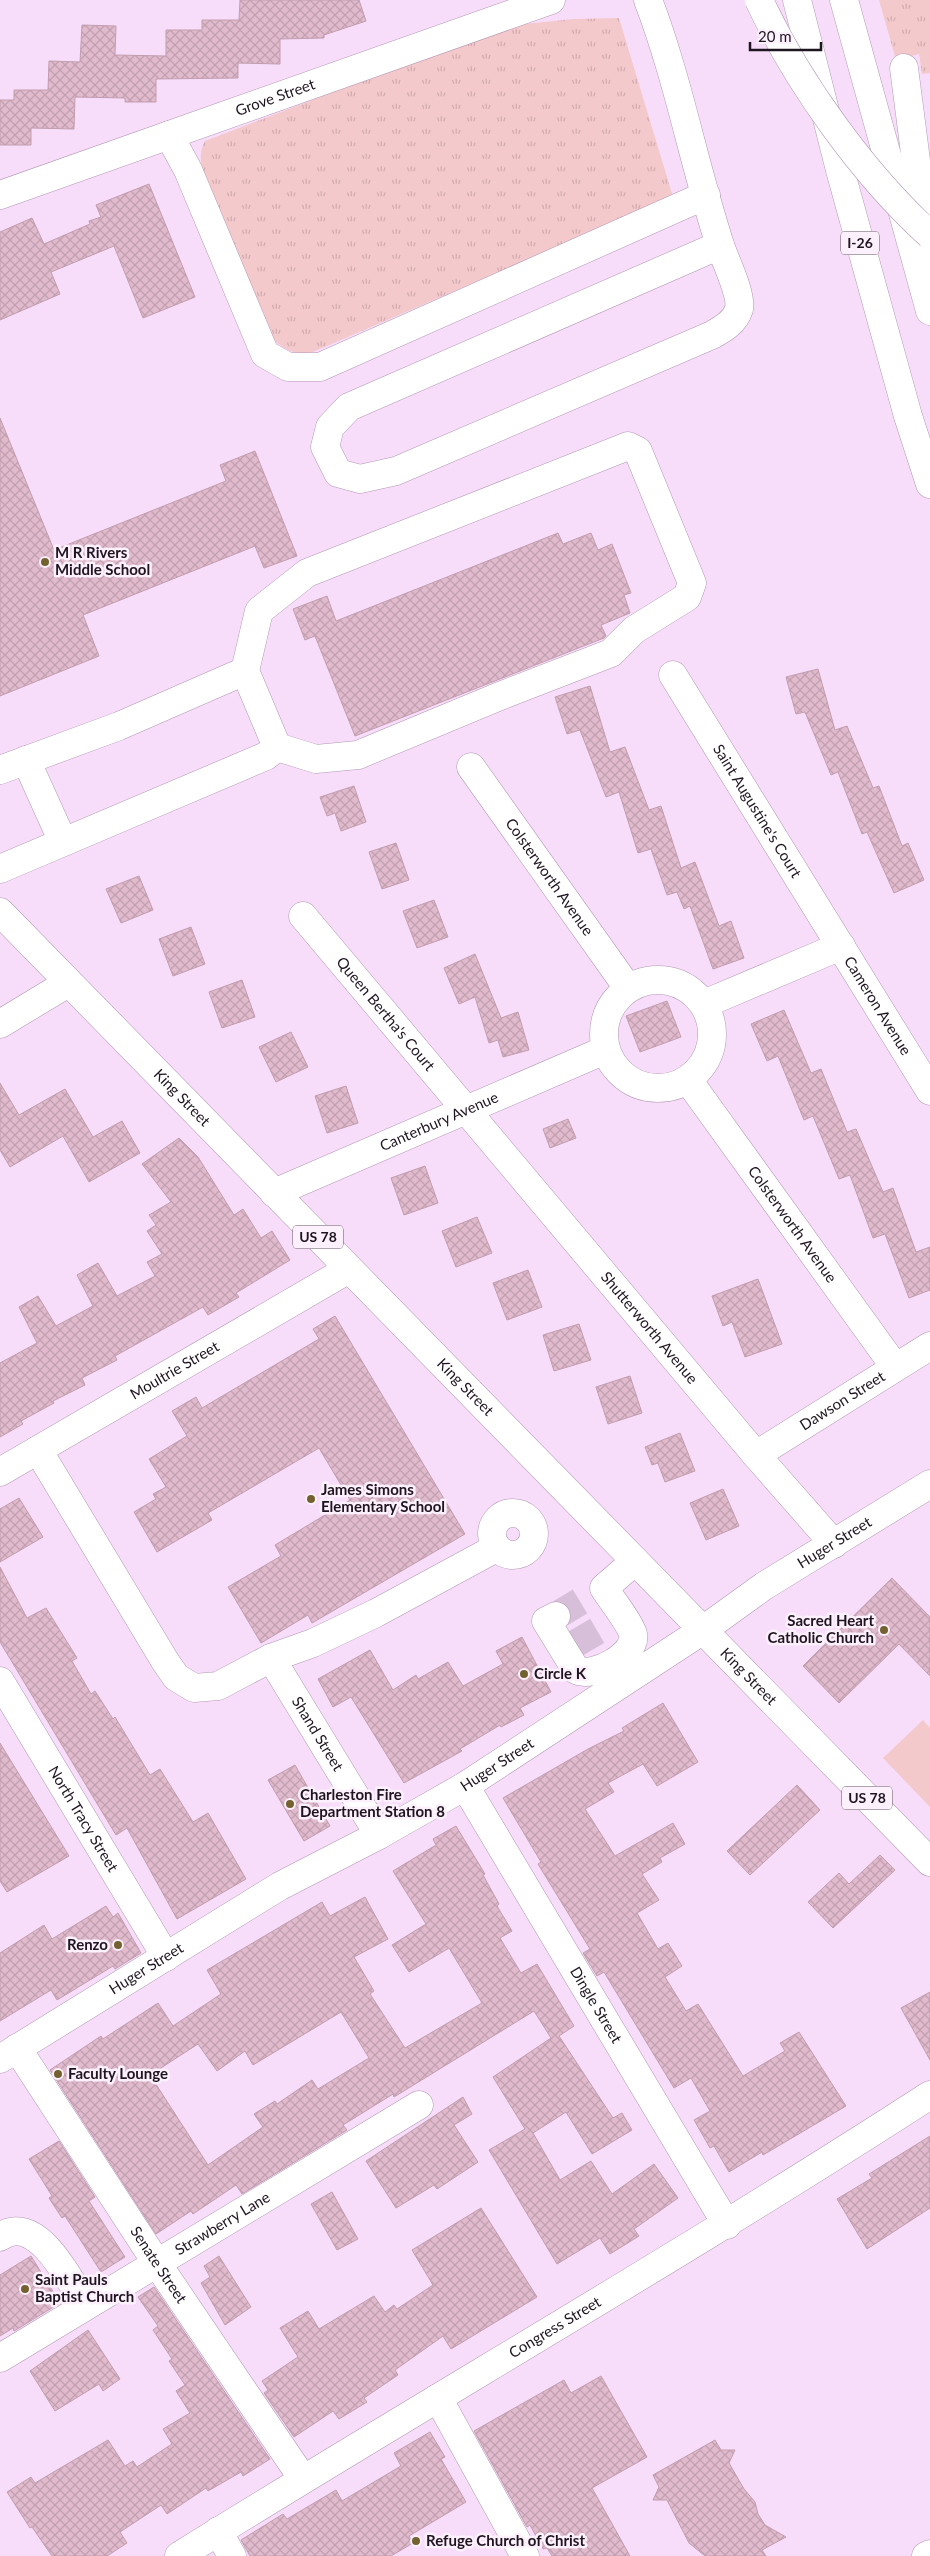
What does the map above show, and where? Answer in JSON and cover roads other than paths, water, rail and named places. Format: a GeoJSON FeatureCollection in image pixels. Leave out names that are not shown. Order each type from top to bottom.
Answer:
{"type":"FeatureCollection","features":[{"type":"Feature","properties":{"kind":"main road","name":"Grove Street"},"geometry":{"type":"LineString","coordinates":[[0,195],[551,0]]}},
{"type":"Feature","properties":{"kind":"main road"},"geometry":{"type":"LineString","coordinates":[[648,0],[661,35],[720,245],[738,297],[739,309],[730,324],[712,335],[396,471],[360,479],[338,473],[325,447],[330,427],[350,407],[720,245]]}},
{"type":"Feature","properties":{"kind":"main road"},"geometry":{"type":"LineString","coordinates":[[759,0],[772,28],[813,94],[865,166],[930,235]]}},
{"type":"Feature","properties":{"kind":"main road","name":"I-26"},"geometry":{"type":"LineString","coordinates":[[797,0],[840,170],[908,416],[930,484]]}},
{"type":"Feature","properties":{"kind":"main road"},"geometry":{"type":"LineString","coordinates":[[844,0],[930,311]]}},
{"type":"Feature","properties":{"kind":"main road"},"geometry":{"type":"LineString","coordinates":[[904,68],[930,269]]}},
{"type":"Feature","properties":{"kind":"main road"},"geometry":{"type":"LineString","coordinates":[[169,135],[188,170],[265,354],[288,367],[320,367],[706,195]]}},
{"type":"Feature","properties":{"kind":"main road"},"geometry":{"type":"LineString","coordinates":[[628,446],[638,451],[692,583],[687,598],[634,630],[611,653],[488,700],[358,755],[316,759],[277,747],[245,671],[259,611],[307,573],[628,446]]}},
{"type":"Feature","properties":{"kind":"main road"},"geometry":{"type":"LineString","coordinates":[[0,770],[119,726],[245,671]]}},
{"type":"Feature","properties":{"kind":"main road","name":"Saint Augustine's Court"},"geometry":{"type":"LineString","coordinates":[[674,676],[841,946]]}},
{"type":"Feature","properties":{"kind":"main road"},"geometry":{"type":"LineString","coordinates":[[0,869],[266,756],[277,747]]}},
{"type":"Feature","properties":{"kind":"main road"},"geometry":{"type":"LineString","coordinates":[[26,760],[63,842]]}},
{"type":"Feature","properties":{"kind":"main road","name":"Colsterworth Avenue"},"geometry":{"type":"LineString","coordinates":[[471,767],[628,988]]}},
{"type":"Feature","properties":{"kind":"main road","name":"King Street"},"geometry":{"type":"LineString","coordinates":[[0,912],[930,1862]]}},
{"type":"Feature","properties":{"kind":"main road","name":"Queen Bertha's Court"},"geometry":{"type":"LineString","coordinates":[[303,916],[468,1109]]}},
{"type":"Feature","properties":{"kind":"main road"},"geometry":{"type":"LineString","coordinates":[[704,1004],[841,946]]}},
{"type":"Feature","properties":{"kind":"main road","name":"Cameron Avenue"},"geometry":{"type":"LineString","coordinates":[[841,946],[930,1092]]}},
{"type":"Feature","properties":{"kind":"main road"},"geometry":{"type":"LineString","coordinates":[[655,979],[683,985],[704,1004],[709,1012],[713,1041],[707,1059],[688,1080],[680,1085],[661,1089],[633,1083],[612,1064],[605,1050],[603,1037],[609,1009],[628,988],[636,983],[655,979]]}},
{"type":"Feature","properties":{"kind":"main road"},"geometry":{"type":"LineString","coordinates":[[0,1024],[68,983]]}},
{"type":"Feature","properties":{"kind":"main road","name":"Canterbury Avenue"},"geometry":{"type":"LineString","coordinates":[[274,1193],[605,1050]]}},
{"type":"Feature","properties":{"kind":"main road","name":"Colsterworth Avenue"},"geometry":{"type":"LineString","coordinates":[[688,1080],[895,1368]]}},
{"type":"Feature","properties":{"kind":"main road","name":"Shutterworth Avenue"},"geometry":{"type":"LineString","coordinates":[[468,1109],[756,1455],[834,1544]]}},
{"type":"Feature","properties":{"kind":"main road","name":"Moultrie Street"},"geometry":{"type":"LineString","coordinates":[[0,1472],[350,1269]]}},
{"type":"Feature","properties":{"kind":"main road","name":"Dawson Street"},"geometry":{"type":"LineString","coordinates":[[756,1455],[930,1346]]}},
{"type":"Feature","properties":{"kind":"main road"},"geometry":{"type":"LineString","coordinates":[[38,1450],[176,1678],[194,1688],[218,1686],[271,1658],[313,1643],[376,1613],[496,1548]]}},
{"type":"Feature","properties":{"kind":"main road","name":"Huger Street"},"geometry":{"type":"LineString","coordinates":[[9,2054],[280,1886],[379,1835],[465,1786],[602,1682],[703,1630],[764,1586],[930,1484]]}},
{"type":"Feature","properties":{"kind":"main road"},"geometry":{"type":"LineString","coordinates":[[556,1616],[546,1621],[568,1647],[576,1670],[602,1682],[629,1651],[634,1642],[632,1633],[613,1622],[595,1593],[636,1561]]}},
{"type":"Feature","properties":{"kind":"main road","name":"Shand Street"},"geometry":{"type":"LineString","coordinates":[[271,1658],[379,1835]]}},
{"type":"Feature","properties":{"kind":"main road","name":"North Tracy Street"},"geometry":{"type":"LineString","coordinates":[[0,1681],[166,1957]]}},
{"type":"Feature","properties":{"kind":"main road","name":"Dingle Street"},"geometry":{"type":"LineString","coordinates":[[465,1786],[727,2225]]}},
{"type":"Feature","properties":{"kind":"main road","name":"Senate Street"},"geometry":{"type":"LineString","coordinates":[[9,2054],[156,2262],[303,2478]]}},
{"type":"Feature","properties":{"kind":"main road","name":"Congress Street"},"geometry":{"type":"LineString","coordinates":[[179,2556],[303,2478],[727,2225],[930,2096]]}},
{"type":"Feature","properties":{"kind":"main road","name":"Strawberry Lane"},"geometry":{"type":"LineString","coordinates":[[0,2358],[156,2262],[419,2105]]}},
{"type":"Feature","properties":{"kind":"main road"},"geometry":{"type":"LineString","coordinates":[[0,2237],[15,2231],[26,2232],[45,2244],[85,2305]]}},
{"type":"Feature","properties":{"kind":"main road"},"geometry":{"type":"LineString","coordinates":[[438,2398],[525,2556]]}},
{"type":"Feature","properties":{"kind":"main road"},"geometry":{"type":"LineString","coordinates":[[218,2532],[232,2556]]}},
{"type":"Feature","properties":{"kind":"main road"},"geometry":{"type":"LineString","coordinates":[[926,2556],[930,2554]]}},
{"type":"Feature","properties":{"kind":"tunnel"},"geometry":{"type":"LineString","coordinates":[[556,1616],[586,1598]]}},
{"type":"Feature","properties":{"kind":"tunnel"},"geometry":{"type":"LineString","coordinates":[[573,1645],[604,1627]]}},
{"type":"Feature","properties":{"kind":"place","name":"M R Rivers Middle School"},"geometry":{"type":"Point","coordinates":[45,562]}},
{"type":"Feature","properties":{"kind":"place","name":"James Simons Elementary School"},"geometry":{"type":"Point","coordinates":[311,1499]}},
{"type":"Feature","properties":{"kind":"place","name":"Sacred Heart Catholic Church"},"geometry":{"type":"Point","coordinates":[884,1630]}},
{"type":"Feature","properties":{"kind":"place","name":"Circle K"},"geometry":{"type":"Point","coordinates":[524,1674]}},
{"type":"Feature","properties":{"kind":"place","name":"Charleston Fire Department Station 8"},"geometry":{"type":"Point","coordinates":[290,1804]}},
{"type":"Feature","properties":{"kind":"place","name":"Renzo"},"geometry":{"type":"Point","coordinates":[118,1945]}},
{"type":"Feature","properties":{"kind":"place","name":"Faculty Lounge"},"geometry":{"type":"Point","coordinates":[58,2074]}},
{"type":"Feature","properties":{"kind":"place","name":"Saint Pauls Baptist Church"},"geometry":{"type":"Point","coordinates":[25,2289]}},
{"type":"Feature","properties":{"kind":"place","name":"Refuge Church of Christ"},"geometry":{"type":"Point","coordinates":[416,2541]}}]}
